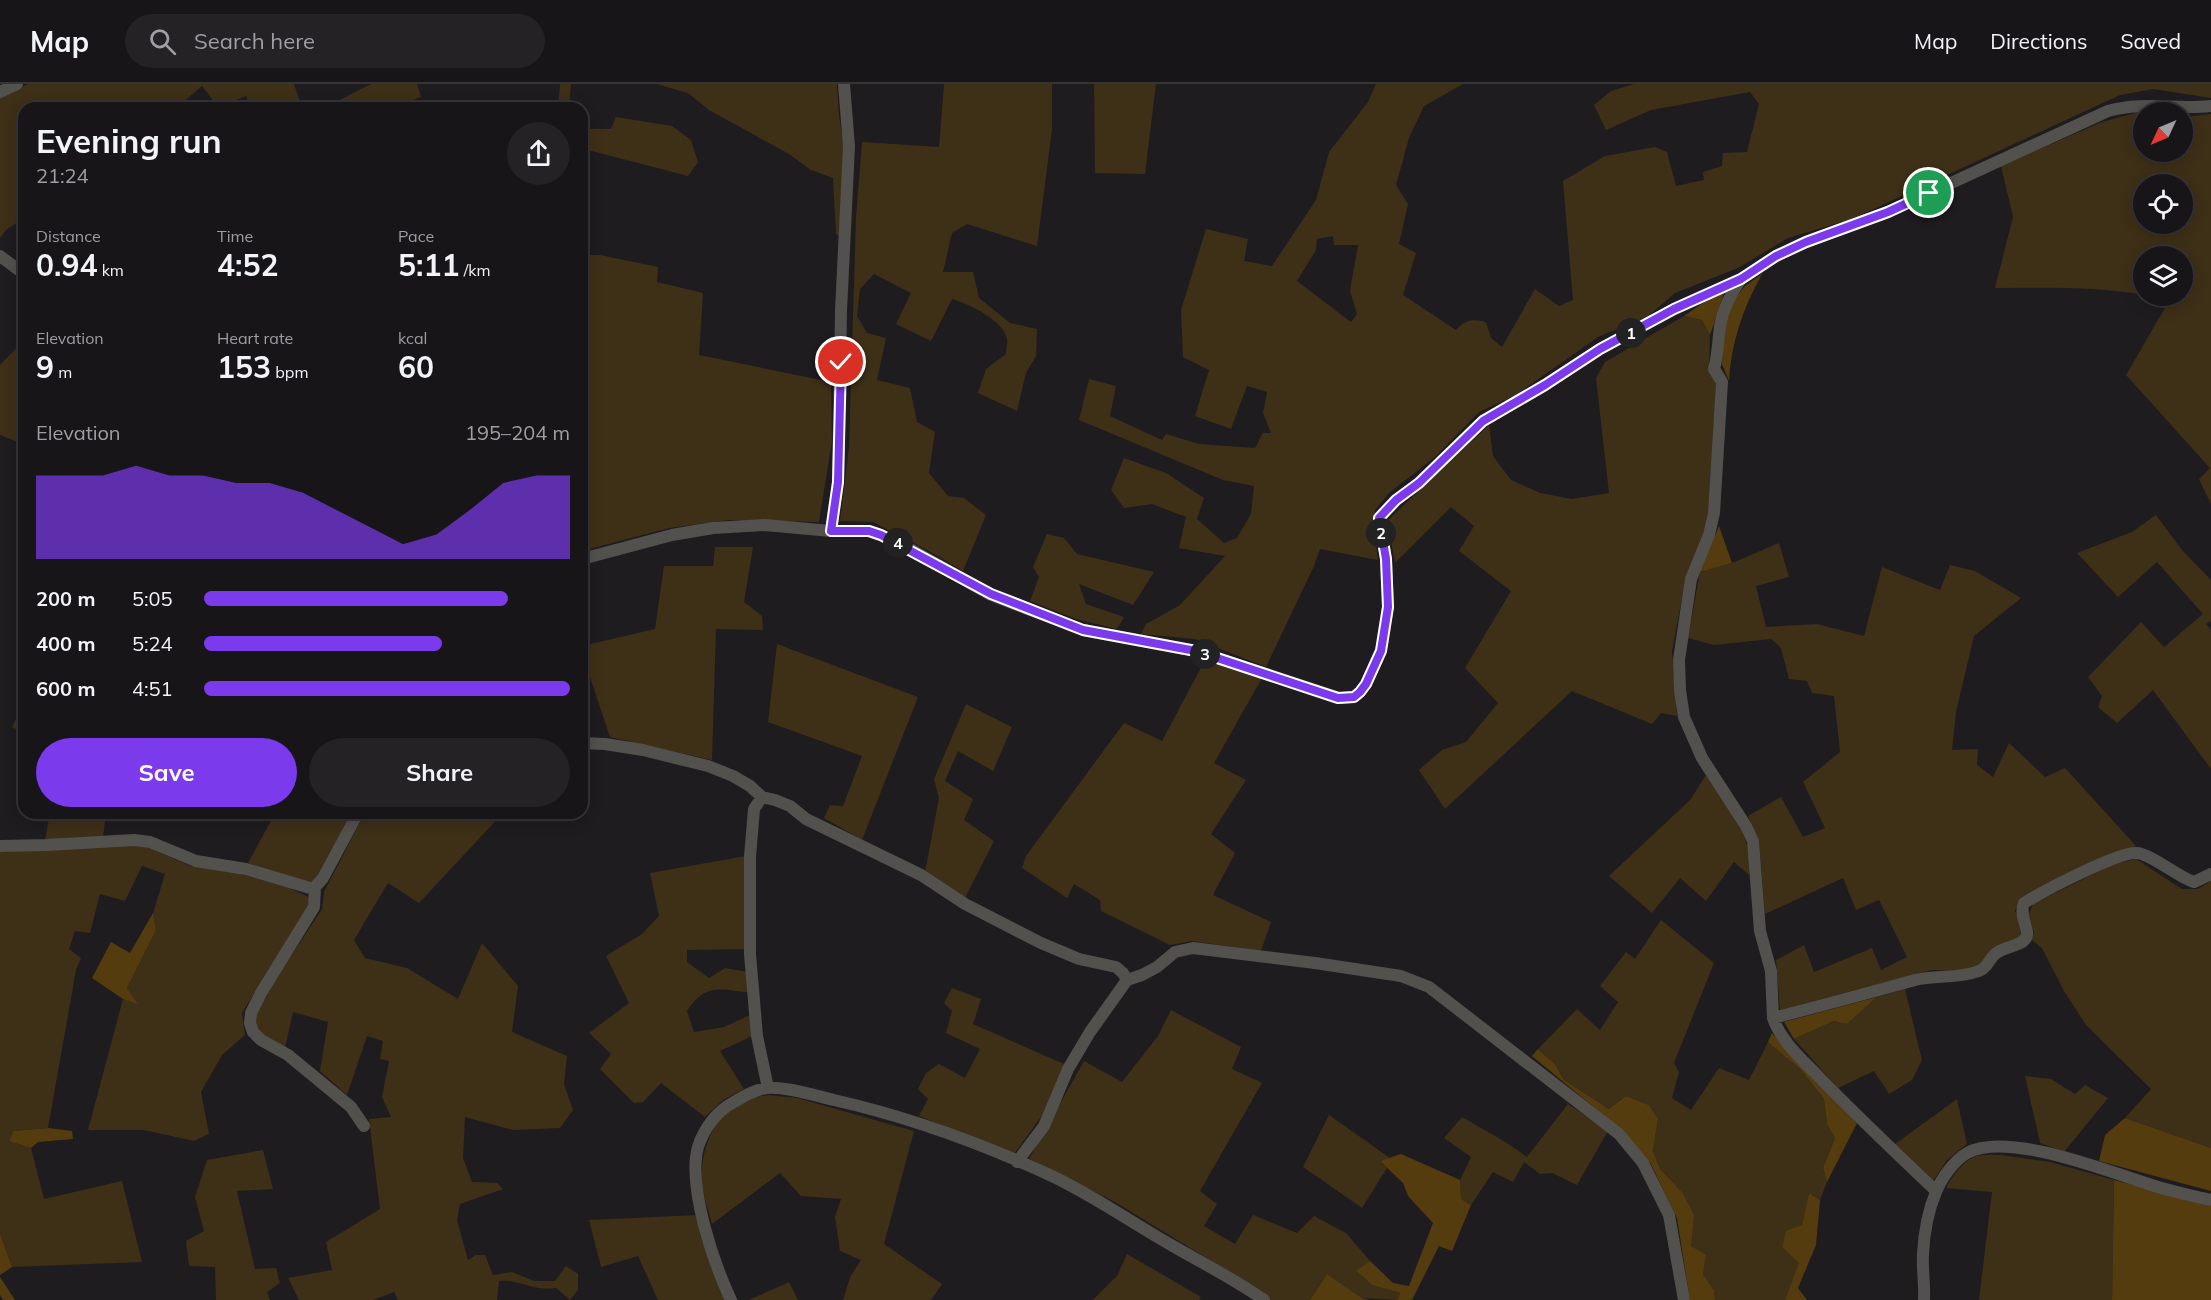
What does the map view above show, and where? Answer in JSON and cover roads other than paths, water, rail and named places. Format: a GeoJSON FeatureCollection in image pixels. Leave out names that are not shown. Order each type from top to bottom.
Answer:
{"type":"FeatureCollection","features":[{"type":"Feature","properties":{"kind":"street"},"geometry":{"type":"LineString","coordinates":[[0,92],[17,84]]}},
{"type":"Feature","properties":{"kind":"street"},"geometry":{"type":"LineString","coordinates":[[831,531],[838,482],[842,287],[849,146],[844,84]]}},
{"type":"Feature","properties":{"kind":"street"},"geometry":{"type":"LineString","coordinates":[[588,557],[713,528],[765,525],[831,531],[869,531],[881,535],[991,594],[1083,630],[1196,651],[1338,698],[1354,697],[1366,684],[1381,651],[1388,607],[1386,559],[1379,518],[1483,421],[1545,385],[1600,349],[1674,309],[1741,279],[1776,256],[1806,242],[1888,212],[2108,111],[2127,106],[2148,105],[2178,108],[2211,106]]}},
{"type":"Feature","properties":{"kind":"street"},"geometry":{"type":"LineString","coordinates":[[0,256],[18,270]]}},
{"type":"Feature","properties":{"kind":"street"},"geometry":{"type":"LineString","coordinates":[[1741,279],[1729,297],[1720,325],[1719,351],[1714,369],[1722,382],[1714,513],[1709,535],[1691,579],[1679,660],[1684,717],[1702,758],[1746,826],[1753,841],[1759,922],[1771,971],[1773,1018],[1786,1041],[1821,1079],[1936,1191]]}},
{"type":"Feature","properties":{"kind":"street"},"geometry":{"type":"LineString","coordinates":[[588,744],[605,744],[643,750],[708,766],[733,776],[750,786],[762,797],[790,806],[806,819],[921,875],[965,904],[1041,943],[1079,959],[1116,967],[1124,973],[1127,980]]}},
{"type":"Feature","properties":{"kind":"street"},"geometry":{"type":"LineString","coordinates":[[762,797],[754,809],[750,858],[750,954],[757,1036],[768,1088]]}},
{"type":"Feature","properties":{"kind":"street"},"geometry":{"type":"LineString","coordinates":[[355,819],[327,872],[315,887],[314,907],[261,993],[251,1013],[250,1023],[253,1032],[261,1040],[288,1055],[351,1107],[364,1126]]}},
{"type":"Feature","properties":{"kind":"street"},"geometry":{"type":"LineString","coordinates":[[0,846],[134,840],[150,842],[196,861],[246,869],[304,887],[315,887]]}},
{"type":"Feature","properties":{"kind":"street"},"geometry":{"type":"LineString","coordinates":[[1773,1018],[1917,980],[1947,978],[1978,971],[1989,964],[1997,952],[2020,943],[2027,937],[2028,932],[2021,917],[2024,903],[2086,871],[2126,854],[2139,852],[2194,882],[2211,874]]}},
{"type":"Feature","properties":{"kind":"street"},"geometry":{"type":"LineString","coordinates":[[1017,1162],[1044,1126],[1068,1069],[1090,1032],[1127,980],[1142,975],[1175,952],[1193,948],[1401,976],[1429,987],[1619,1134],[1643,1163],[1669,1215],[1684,1300]]}},
{"type":"Feature","properties":{"kind":"street"},"geometry":{"type":"LineString","coordinates":[[731,1300],[709,1241],[699,1201],[696,1168],[698,1148],[706,1127],[725,1107],[748,1094],[768,1088],[798,1092],[885,1113],[970,1142],[1052,1176],[1107,1205],[1263,1300]]}},
{"type":"Feature","properties":{"kind":"street"},"geometry":{"type":"LineString","coordinates":[[1924,1300],[1923,1254],[1929,1216],[1936,1191],[1948,1171],[1969,1153],[2011,1147],[2046,1153],[2158,1187],[2211,1200]]}}]}
